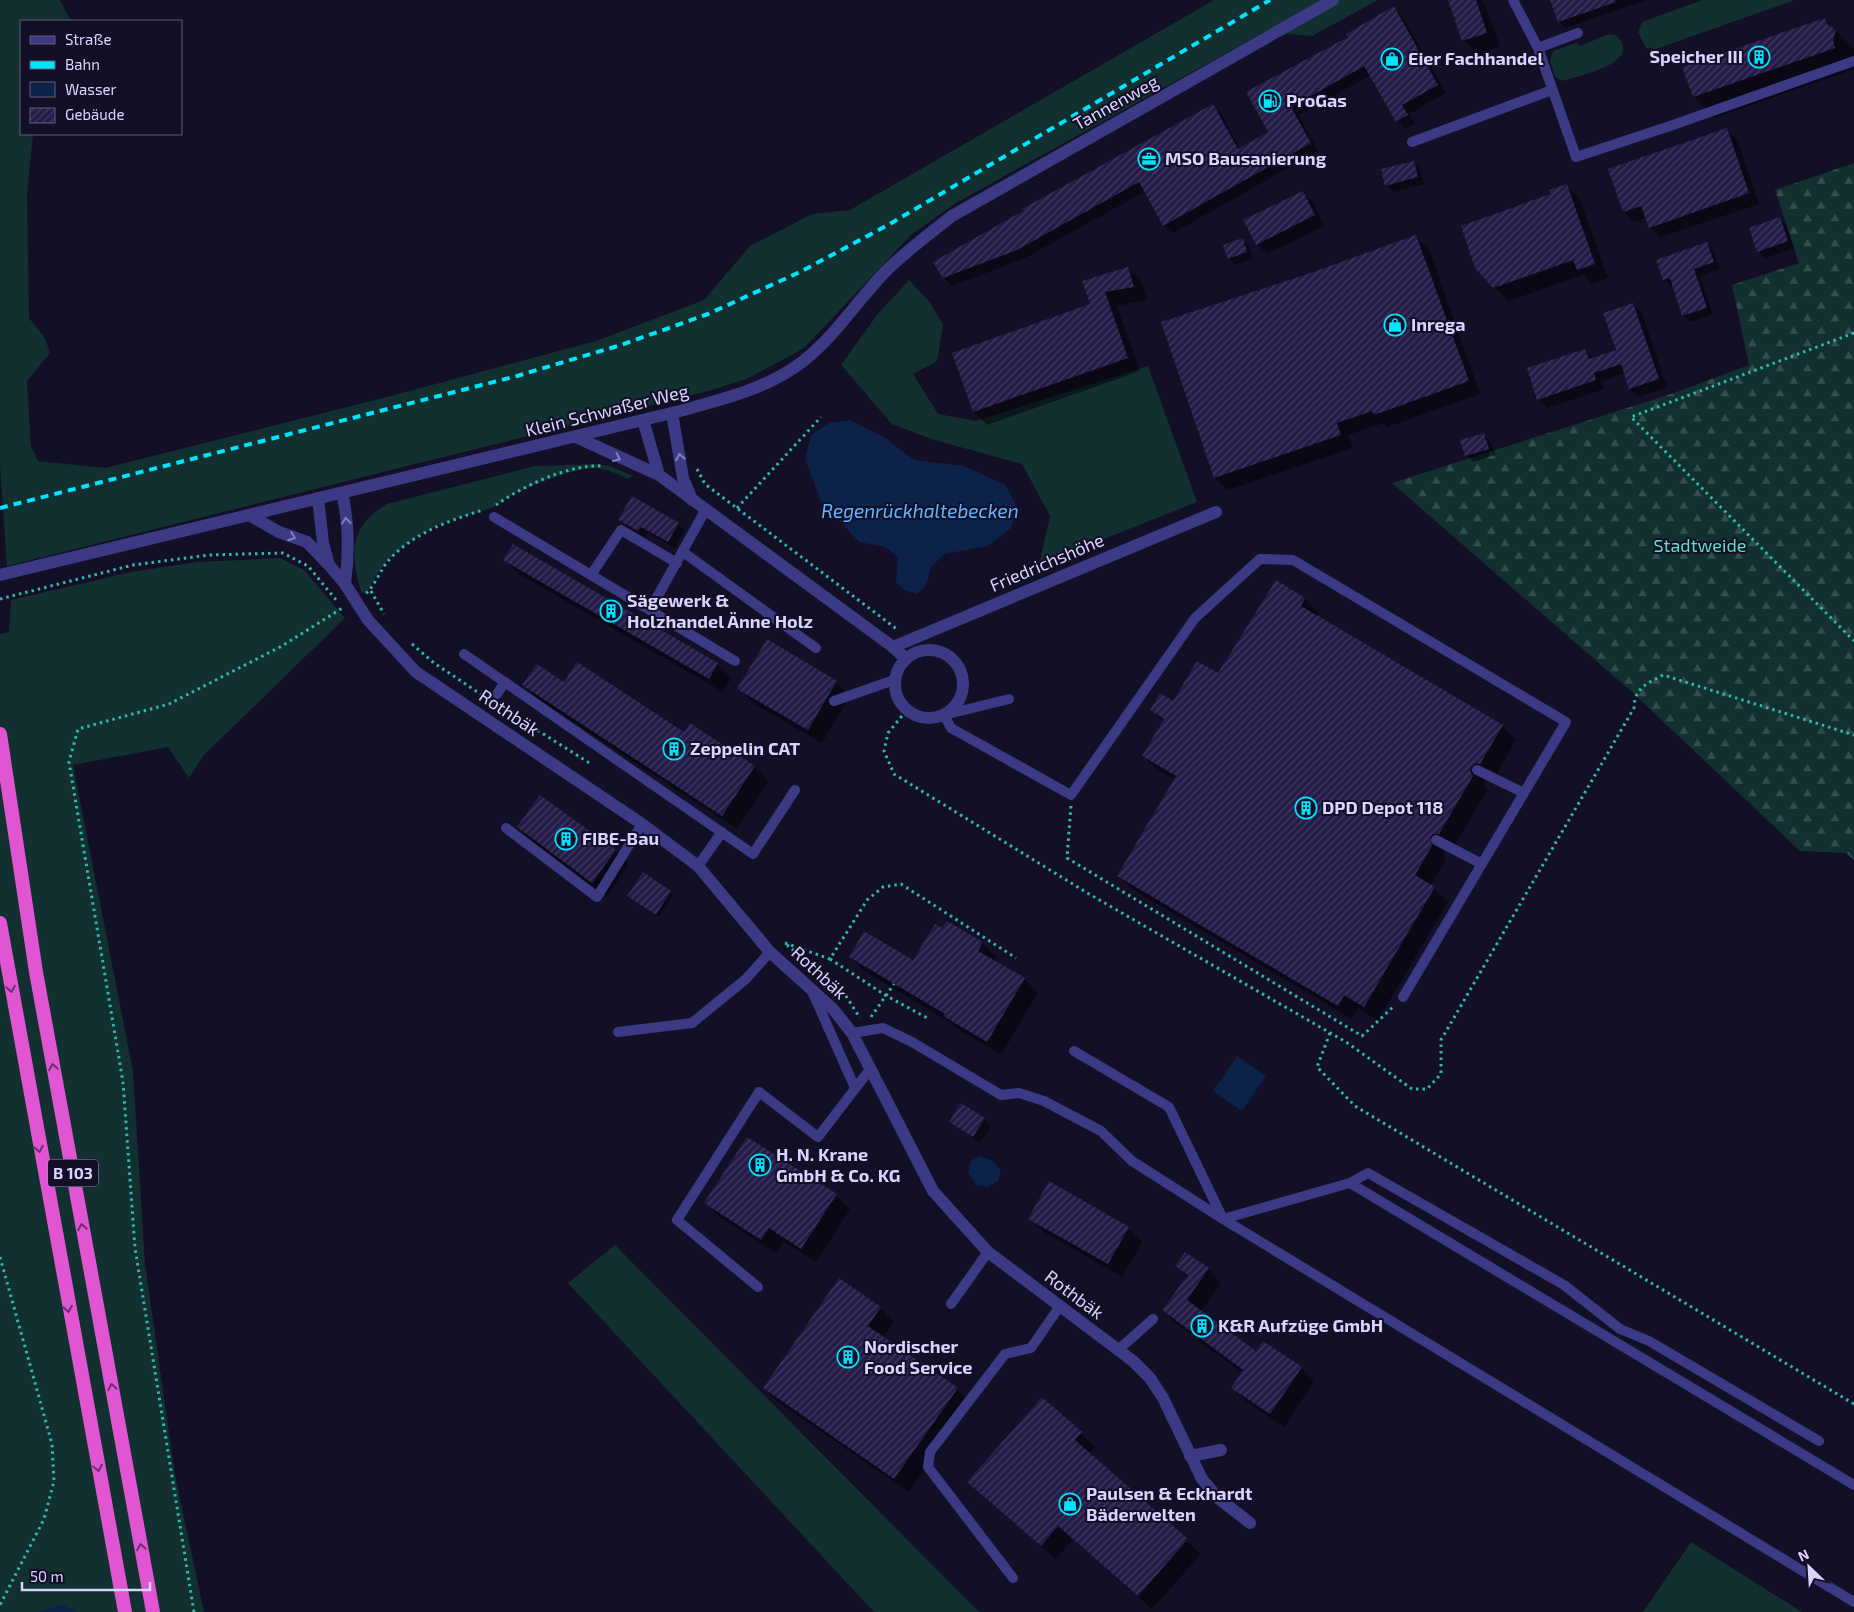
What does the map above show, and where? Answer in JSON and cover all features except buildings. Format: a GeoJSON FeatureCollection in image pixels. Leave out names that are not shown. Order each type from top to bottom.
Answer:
{"type":"FeatureCollection","features":[{"type":"Feature","properties":{"kind":"highway","name":"B 103"},"geometry":{"type":"LineString","coordinates":[[0,734],[37,981],[153,1612]]}},
{"type":"Feature","properties":{"kind":"highway","name":"B 103"},"geometry":{"type":"LineString","coordinates":[[0,923],[125,1612]]}},
{"type":"Feature","properties":{"kind":"street","name":"Tannenweg"},"geometry":{"type":"LineString","coordinates":[[919,241],[952,216],[1333,0]]}},
{"type":"Feature","properties":{"kind":"street","name":"Klein Schwaßer Weg"},"geometry":{"type":"LineString","coordinates":[[0,575],[576,437],[733,396],[786,374],[820,347],[885,273],[919,241]]}},
{"type":"Feature","properties":{"kind":"street"},"geometry":{"type":"LineString","coordinates":[[672,413],[683,478],[692,500]]}},
{"type":"Feature","properties":{"kind":"street"},"geometry":{"type":"LineString","coordinates":[[642,420],[659,476]]}},
{"type":"Feature","properties":{"kind":"street"},"geometry":{"type":"LineString","coordinates":[[576,437],[659,476],[723,521],[893,647],[905,658]]}},
{"type":"Feature","properties":{"kind":"street"},"geometry":{"type":"LineString","coordinates":[[342,493],[348,534],[345,584]]}},
{"type":"Feature","properties":{"kind":"street","name":"Rothbäk"},"geometry":{"type":"LineString","coordinates":[[318,498],[323,543],[329,565]]}},
{"type":"Feature","properties":{"kind":"street","name":"Friedrichshöhe"},"geometry":{"type":"LineString","coordinates":[[893,647],[1216,512]]}},
{"type":"Feature","properties":{"kind":"street","name":"Rothbäk"},"geometry":{"type":"LineString","coordinates":[[249,515],[279,532],[307,542],[345,584],[368,620],[416,672],[642,824],[698,866],[770,952],[858,1032],[871,1068],[933,1190],[988,1252],[1118,1350],[1150,1378],[1163,1398],[1190,1456],[1207,1486],[1218,1498],[1250,1523]]}},
{"type":"Feature","properties":{"kind":"street"},"geometry":{"type":"LineString","coordinates":[[922,650],[942,652],[958,664],[964,683],[959,702],[944,715],[925,719],[906,711],[896,697],[894,680],[905,658],[922,650]]}},
{"type":"Feature","properties":{"kind":"street"},"geometry":{"type":"LineString","coordinates":[[1190,1456],[1221,1450]]}},
{"type":"Feature","properties":{"kind":"lane"},"geometry":{"type":"LineString","coordinates":[[1513,0],[1538,48],[1576,156],[1673,125],[1854,61]]}},
{"type":"Feature","properties":{"kind":"lane"},"geometry":{"type":"LineString","coordinates":[[1538,48],[1578,33]]}},
{"type":"Feature","properties":{"kind":"lane"},"geometry":{"type":"LineString","coordinates":[[1412,142],[1552,90]]}},
{"type":"Feature","properties":{"kind":"lane"},"geometry":{"type":"LineString","coordinates":[[650,610],[706,509]]}},
{"type":"Feature","properties":{"kind":"lane"},"geometry":{"type":"LineString","coordinates":[[494,517],[735,661]]}},
{"type":"Feature","properties":{"kind":"lane"},"geometry":{"type":"LineString","coordinates":[[591,575],[621,530],[677,563]]}},
{"type":"Feature","properties":{"kind":"lane"},"geometry":{"type":"LineString","coordinates":[[683,552],[816,648]]}},
{"type":"Feature","properties":{"kind":"lane"},"geometry":{"type":"LineString","coordinates":[[1009,699],[944,715],[951,728],[1072,795],[1195,618],[1260,559],[1293,560],[1566,722],[1404,997]]}},
{"type":"Feature","properties":{"kind":"lane"},"geometry":{"type":"LineString","coordinates":[[464,654],[753,854],[795,790]]}},
{"type":"Feature","properties":{"kind":"lane"},"geometry":{"type":"LineString","coordinates":[[834,700],[894,680]]}},
{"type":"Feature","properties":{"kind":"lane"},"geometry":{"type":"LineString","coordinates":[[497,694],[505,682]]}},
{"type":"Feature","properties":{"kind":"lane"},"geometry":{"type":"LineString","coordinates":[[1477,770],[1524,793]]}},
{"type":"Feature","properties":{"kind":"lane"},"geometry":{"type":"LineString","coordinates":[[506,828],[597,898],[642,824]]}},
{"type":"Feature","properties":{"kind":"lane"},"geometry":{"type":"LineString","coordinates":[[698,866],[722,832]]}},
{"type":"Feature","properties":{"kind":"lane"},"geometry":{"type":"LineString","coordinates":[[1436,840],[1482,864]]}},
{"type":"Feature","properties":{"kind":"lane"},"geometry":{"type":"LineString","coordinates":[[618,1032],[692,1023],[746,979],[770,952]]}},
{"type":"Feature","properties":{"kind":"lane"},"geometry":{"type":"LineString","coordinates":[[809,986],[855,1088]]}},
{"type":"Feature","properties":{"kind":"lane"},"geometry":{"type":"LineString","coordinates":[[858,1032],[883,1028],[912,1042],[1001,1095],[1019,1093],[1036,1098],[1101,1131],[1132,1161],[1223,1219],[1854,1602]]}},
{"type":"Feature","properties":{"kind":"lane"},"geometry":{"type":"LineString","coordinates":[[1074,1052],[1169,1108],[1223,1219]]}},
{"type":"Feature","properties":{"kind":"lane"},"geometry":{"type":"LineString","coordinates":[[758,1287],[677,1220],[759,1092],[818,1136],[871,1068]]}},
{"type":"Feature","properties":{"kind":"lane"},"geometry":{"type":"LineString","coordinates":[[1223,1219],[1350,1184],[1368,1173],[1564,1285],[1620,1329],[1649,1340],[1819,1441]]}},
{"type":"Feature","properties":{"kind":"lane"},"geometry":{"type":"LineString","coordinates":[[1350,1184],[1854,1485]]}},
{"type":"Feature","properties":{"kind":"lane"},"geometry":{"type":"LineString","coordinates":[[951,1304],[988,1252]]}},
{"type":"Feature","properties":{"kind":"lane"},"geometry":{"type":"LineString","coordinates":[[1012,1578],[928,1466],[930,1452],[1005,1354],[1031,1348],[1060,1306]]}},
{"type":"Feature","properties":{"kind":"lane"},"geometry":{"type":"LineString","coordinates":[[1118,1350],[1153,1319]]}},
{"type":"Feature","properties":{"kind":"path"},"geometry":{"type":"LineString","coordinates":[[1854,333],[1632,417],[1854,641]]}},
{"type":"Feature","properties":{"kind":"path"},"geometry":{"type":"LineString","coordinates":[[723,521],[821,417]]}},
{"type":"Feature","properties":{"kind":"path"},"geometry":{"type":"LineString","coordinates":[[696,467],[705,484],[910,639]]}},
{"type":"Feature","properties":{"kind":"path"},"geometry":{"type":"LineString","coordinates":[[0,598],[133,565],[209,555],[283,554],[308,566],[342,608],[282,646],[169,704],[78,729],[69,762],[123,1082],[135,1248],[194,1612]]}},
{"type":"Feature","properties":{"kind":"path"},"geometry":{"type":"LineString","coordinates":[[370,590],[388,622]]}},
{"type":"Feature","properties":{"kind":"path"},"geometry":{"type":"LineString","coordinates":[[408,640],[434,663],[591,764]]}},
{"type":"Feature","properties":{"kind":"path"},"geometry":{"type":"LineString","coordinates":[[906,711],[888,733],[884,752],[894,774],[1089,894],[1330,1032],[1412,1089],[1427,1089],[1441,1074],[1441,1040],[1634,708],[1634,696],[1642,686],[1663,675],[1854,734]]}},
{"type":"Feature","properties":{"kind":"path"},"geometry":{"type":"LineString","coordinates":[[1072,795],[1067,858],[1362,1036],[1404,997]]}},
{"type":"Feature","properties":{"kind":"path"},"geometry":{"type":"LineString","coordinates":[[830,959],[867,900],[883,888],[901,884],[1016,958]]}},
{"type":"Feature","properties":{"kind":"path"},"geometry":{"type":"LineString","coordinates":[[858,1032],[859,1016],[844,993],[785,942],[830,959],[885,995],[928,1019]]}},
{"type":"Feature","properties":{"kind":"path"},"geometry":{"type":"LineString","coordinates":[[858,1032],[894,984]]}},
{"type":"Feature","properties":{"kind":"path"},"geometry":{"type":"LineString","coordinates":[[1330,1032],[1317,1067],[1355,1106],[1854,1404]]}},
{"type":"Feature","properties":{"kind":"path"},"geometry":{"type":"LineString","coordinates":[[0,1257],[52,1444],[54,1481],[44,1519],[0,1605]]}},
{"type":"Feature","properties":{"kind":"green space"},"geometry":{"type":"Polygon","coordinates":[[[0,0],[60,0],[70,20],[20,20],[20,135],[33,135],[27,195],[29,318],[45,338],[50,353],[27,381],[31,446],[38,461],[105,468],[391,396],[596,341],[704,300],[750,246],[812,214],[850,210],[1214,0],[1378,0],[1312,36],[1264,32],[956,203],[912,234],[804,348],[749,378],[712,390],[7,566],[0,466],[0,0]]]}},
{"type":"Feature","properties":{"kind":"green space"},"geometry":{"type":"Polygon","coordinates":[[[1702,0],[1795,0],[1656,49],[1646,48],[1638,32],[1642,22],[1702,0]]]}},
{"type":"Feature","properties":{"kind":"green space"},"geometry":{"type":"Polygon","coordinates":[[[1609,34],[1616,35],[1623,45],[1622,53],[1616,60],[1595,71],[1563,81],[1555,77],[1550,61],[1553,51],[1576,43],[1580,46],[1609,34]]]}},
{"type":"Feature","properties":{"kind":"green space","name":"Stadtweide"},"geometry":{"type":"Polygon","coordinates":[[[1854,163],[1854,860],[1846,853],[1800,851],[1633,693],[1392,483],[1674,393],[1749,365],[1732,285],[1799,263],[1775,190],[1854,163]]]}},
{"type":"Feature","properties":{"kind":"green space"},"geometry":{"type":"Polygon","coordinates":[[[909,280],[929,301],[943,325],[937,361],[913,374],[938,414],[976,421],[1148,366],[1197,502],[1039,565],[1050,516],[1022,464],[931,439],[892,424],[841,365],[877,315],[909,280]]]}},
{"type":"Feature","properties":{"kind":"green space"},"geometry":{"type":"Polygon","coordinates":[[[595,464],[610,466],[633,476],[628,479],[610,471],[597,468],[574,471],[516,493],[487,509],[443,523],[419,535],[398,551],[379,571],[367,594],[361,592],[354,553],[359,531],[365,522],[387,504],[535,466],[595,464]]]}},
{"type":"Feature","properties":{"kind":"green space"},"geometry":{"type":"Polygon","coordinates":[[[280,558],[304,570],[345,618],[203,756],[189,778],[168,747],[73,765],[133,1071],[145,1264],[175,1475],[204,1612],[0,1612],[0,634],[9,632],[11,600],[131,572],[197,562],[280,558]]]}},
{"type":"Feature","properties":{"kind":"green space"},"geometry":{"type":"Polygon","coordinates":[[[615,1245],[979,1612],[874,1612],[568,1283],[615,1245]]]}},
{"type":"Feature","properties":{"kind":"green space"},"geometry":{"type":"Polygon","coordinates":[[[1691,1542],[1802,1612],[1643,1612],[1691,1542]]]}},
{"type":"Feature","properties":{"kind":"water","name":"Regenrückhaltebecken"},"geometry":{"type":"Polygon","coordinates":[[[850,420],[884,437],[914,460],[964,466],[1006,485],[1016,506],[1011,528],[988,546],[944,554],[931,567],[926,586],[917,594],[904,590],[896,582],[898,558],[886,547],[859,542],[821,501],[805,459],[811,435],[829,423],[850,420]]]}},
{"type":"Feature","properties":{"kind":"water"},"geometry":{"type":"Polygon","coordinates":[[[1237,1056],[1266,1076],[1242,1111],[1213,1091],[1237,1056]]]}},
{"type":"Feature","properties":{"kind":"water"},"geometry":{"type":"Polygon","coordinates":[[[979,1156],[993,1161],[1001,1170],[998,1181],[988,1187],[976,1185],[968,1172],[971,1161],[979,1156]]]}},
{"type":"Feature","properties":{"kind":"water"},"geometry":{"type":"Polygon","coordinates":[[[65,1604],[77,1612],[39,1612],[65,1604]]]}},
{"type":"Feature","properties":{"kind":"railway"},"geometry":{"type":"LineString","coordinates":[[0,508],[517,376],[621,345],[708,314],[800,272],[888,225],[1270,0]]}},
{"type":"Feature","properties":{"kind":"place","name":"Speicher III"},"geometry":{"type":"Point","coordinates":[1759,57]}},
{"type":"Feature","properties":{"kind":"place","name":"Eier Fachhandel"},"geometry":{"type":"Point","coordinates":[1392,59]}},
{"type":"Feature","properties":{"kind":"place","name":"ProGas"},"geometry":{"type":"Point","coordinates":[1270,101]}},
{"type":"Feature","properties":{"kind":"place","name":"MSO Bausanierung"},"geometry":{"type":"Point","coordinates":[1149,159]}},
{"type":"Feature","properties":{"kind":"place","name":"Inrega"},"geometry":{"type":"Point","coordinates":[1395,325]}},
{"type":"Feature","properties":{"kind":"place","name":"Sägewerk & Holzhandel Änne Holz"},"geometry":{"type":"Point","coordinates":[611,611]}},
{"type":"Feature","properties":{"kind":"place","name":"Zeppelin CAT"},"geometry":{"type":"Point","coordinates":[674,749]}},
{"type":"Feature","properties":{"kind":"place","name":"DPD Depot 118"},"geometry":{"type":"Point","coordinates":[1306,808]}},
{"type":"Feature","properties":{"kind":"place","name":"FIBE-Bau"},"geometry":{"type":"Point","coordinates":[566,839]}},
{"type":"Feature","properties":{"kind":"place","name":"H. N. Krane GmbH & Co. KG"},"geometry":{"type":"Point","coordinates":[760,1165]}},
{"type":"Feature","properties":{"kind":"place","name":"K&R Aufzüge GmbH"},"geometry":{"type":"Point","coordinates":[1202,1326]}},
{"type":"Feature","properties":{"kind":"place","name":"Nordischer Food Service"},"geometry":{"type":"Point","coordinates":[848,1357]}},
{"type":"Feature","properties":{"kind":"place","name":"Paulsen & Eckhardt Bäderwelten"},"geometry":{"type":"Point","coordinates":[1070,1504]}}]}
